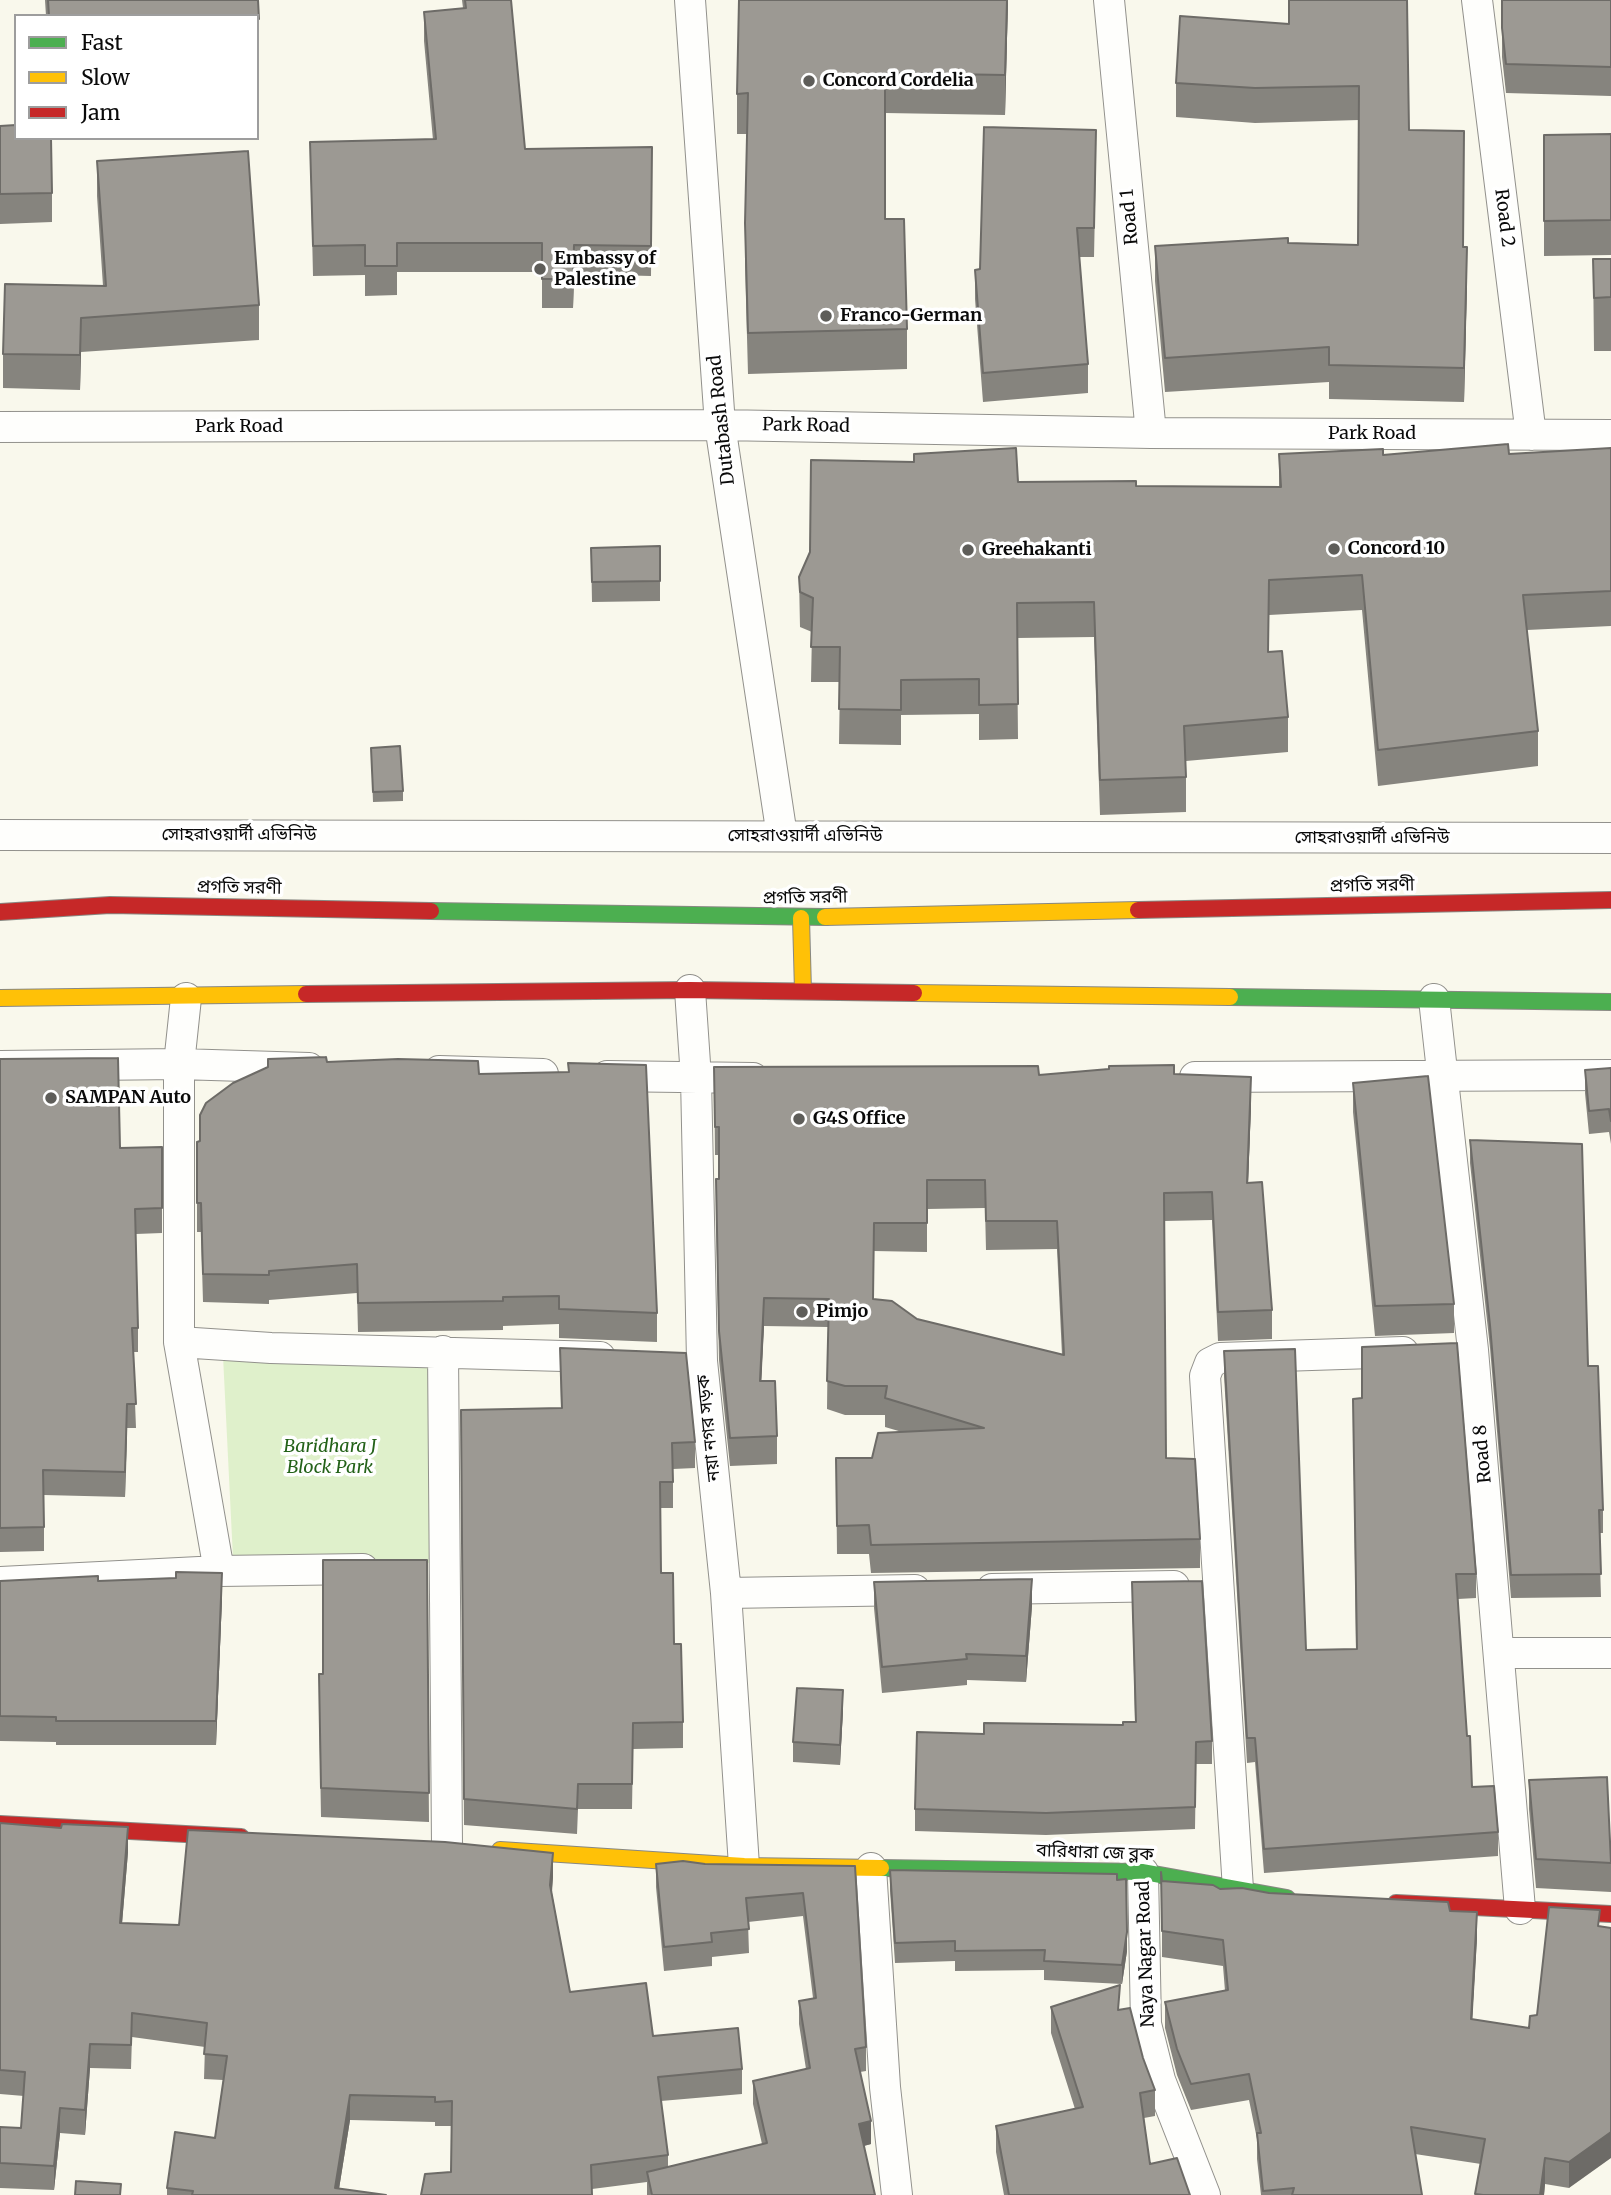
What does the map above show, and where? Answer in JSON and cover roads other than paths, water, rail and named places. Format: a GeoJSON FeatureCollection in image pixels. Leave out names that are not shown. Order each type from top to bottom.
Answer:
{"type":"FeatureCollection","features":[{"type":"Feature","properties":{"kind":"main road","name":"প্রগতি সরণী"},"geometry":{"type":"LineString","coordinates":[[0,912],[110,905],[801,918],[1611,900]]}},
{"type":"Feature","properties":{"kind":"main road"},"geometry":{"type":"LineString","coordinates":[[801,918],[803,991]]}},
{"type":"Feature","properties":{"kind":"main road"},"geometry":{"type":"LineString","coordinates":[[0,998],[186,998],[690,990],[1611,1002]]}},
{"type":"Feature","properties":{"kind":"main road"},"geometry":{"type":"LineString","coordinates":[[0,1824],[254,1838]]}},
{"type":"Feature","properties":{"kind":"main road","name":"বারিধারা জে ব্লক"},"geometry":{"type":"LineString","coordinates":[[484,1849],[744,1866],[1143,1872],[1270,1897],[1298,1898]]}},
{"type":"Feature","properties":{"kind":"main road"},"geometry":{"type":"LineString","coordinates":[[1381,1902],[1611,1914]]}},
{"type":"Feature","properties":{"kind":"street","name":"Dutabash Road"},"geometry":{"type":"LineString","coordinates":[[690,0],[720,425],[782,836]]}},
{"type":"Feature","properties":{"kind":"street","name":"Road 1"},"geometry":{"type":"LineString","coordinates":[[1110,0],[1151,433]]}},
{"type":"Feature","properties":{"kind":"street","name":"Road 2"},"geometry":{"type":"LineString","coordinates":[[1477,0],[1531,435]]}},
{"type":"Feature","properties":{"kind":"street","name":"Park Road"},"geometry":{"type":"LineString","coordinates":[[0,427],[720,425],[1151,433],[1611,435]]}},
{"type":"Feature","properties":{"kind":"street","name":"সোহরাওয়ার্দী এভিনিউ"},"geometry":{"type":"LineString","coordinates":[[0,835],[1611,838]]}},
{"type":"Feature","properties":{"kind":"street","name":"নয়া নগর সড়ক"},"geometry":{"type":"LineString","coordinates":[[690,990],[696,1078],[688,1361],[726,1593],[744,1866]]}},
{"type":"Feature","properties":{"kind":"street"},"geometry":{"type":"LineString","coordinates":[[186,998],[179,1064],[178,1342],[219,1571]]}},
{"type":"Feature","properties":{"kind":"street","name":"Road 8"},"geometry":{"type":"LineString","coordinates":[[1434,999],[1443,1076],[1451,1351],[1500,1653],[1520,1909]]}},
{"type":"Feature","properties":{"kind":"street"},"geometry":{"type":"LineString","coordinates":[[0,1066],[179,1064],[332,1068]]}},
{"type":"Feature","properties":{"kind":"street"},"geometry":{"type":"LineString","coordinates":[[416,1071],[779,1078]]}},
{"type":"Feature","properties":{"kind":"street"},"geometry":{"type":"LineString","coordinates":[[1166,1077],[1611,1075]]}},
{"type":"Feature","properties":{"kind":"street"},"geometry":{"type":"LineString","coordinates":[[178,1342],[271,1348],[443,1351],[634,1359]]}},
{"type":"Feature","properties":{"kind":"street"},"geometry":{"type":"LineString","coordinates":[[443,1351],[417,1567],[447,1845]]}},
{"type":"Feature","properties":{"kind":"street"},"geometry":{"type":"LineString","coordinates":[[1238,1889],[1205,1376],[1209,1363],[1220,1358],[1451,1351]]}},
{"type":"Feature","properties":{"kind":"street"},"geometry":{"type":"LineString","coordinates":[[0,1582],[219,1571],[417,1567]]}},
{"type":"Feature","properties":{"kind":"street"},"geometry":{"type":"LineString","coordinates":[[726,1593],[1219,1585]]}},
{"type":"Feature","properties":{"kind":"street"},"geometry":{"type":"LineString","coordinates":[[1500,1653],[1611,1653]]}},
{"type":"Feature","properties":{"kind":"street"},"geometry":{"type":"LineString","coordinates":[[871,1868],[885,2087],[897,2195]]}},
{"type":"Feature","properties":{"kind":"street","name":"Naya Nagar Road"},"geometry":{"type":"LineString","coordinates":[[1143,1872],[1146,2024],[1160,2080],[1205,2195]]}},
{"type":"Feature","properties":{"kind":"place","name":"Concord Cordelia"},"geometry":{"type":"Point","coordinates":[809,81]}},
{"type":"Feature","properties":{"kind":"place","name":"Embassy of Palestine"},"geometry":{"type":"Point","coordinates":[540,269]}},
{"type":"Feature","properties":{"kind":"place","name":"Franco-German"},"geometry":{"type":"Point","coordinates":[826,316]}},
{"type":"Feature","properties":{"kind":"place","name":"Concord 10"},"geometry":{"type":"Point","coordinates":[1334,549]}},
{"type":"Feature","properties":{"kind":"place","name":"Greehakanti"},"geometry":{"type":"Point","coordinates":[968,550]}},
{"type":"Feature","properties":{"kind":"place","name":"SAMPAN Auto"},"geometry":{"type":"Point","coordinates":[51,1098]}},
{"type":"Feature","properties":{"kind":"place","name":"G4S Office"},"geometry":{"type":"Point","coordinates":[799,1119]}},
{"type":"Feature","properties":{"kind":"place","name":"Pimjo"},"geometry":{"type":"Point","coordinates":[802,1312]}},
{"type":"Feature","properties":{"kind":"park label","name":"Baridhara J Block Park"},"geometry":{"type":"Point","coordinates":[330,1457]}}]}
